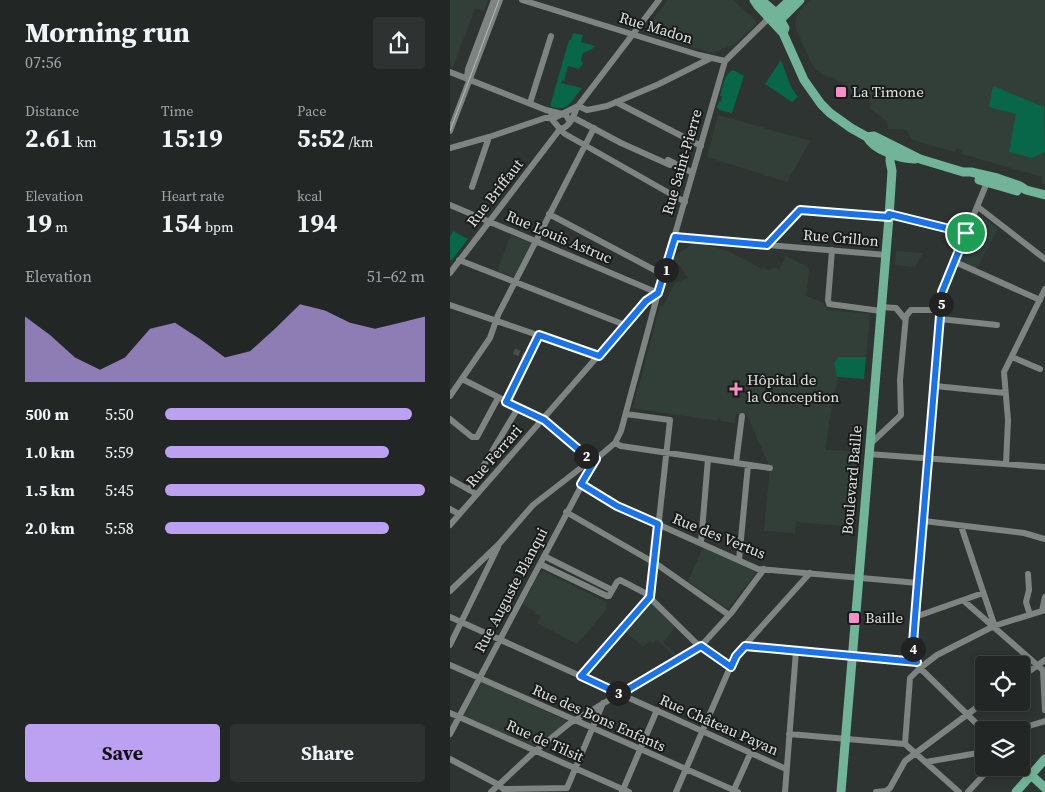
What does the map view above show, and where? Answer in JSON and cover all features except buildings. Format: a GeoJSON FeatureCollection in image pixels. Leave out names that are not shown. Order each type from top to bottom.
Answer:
{"type":"FeatureCollection","features":[{"type":"Feature","properties":{"kind":"main road"},"geometry":{"type":"LineString","coordinates":[[761,0],[785,28],[783,33],[800,72],[814,95],[839,120],[867,137],[870,143],[910,159],[920,159],[963,172],[970,177],[988,180],[1018,191],[1026,190],[1045,196]]}},
{"type":"Feature","properties":{"kind":"main road","name":"Rue Saint-Pierre"},"geometry":{"type":"LineString","coordinates":[[775,18],[790,0]]}},
{"type":"Feature","properties":{"kind":"main road","name":"Rue Saint-Pierre"},"geometry":{"type":"LineString","coordinates":[[775,18],[800,0]]}},
{"type":"Feature","properties":{"kind":"main road","name":"Boulevard Baille"},"geometry":{"type":"LineString","coordinates":[[840,792],[868,454],[873,441],[892,171],[896,164],[894,151]]}},
{"type":"Feature","properties":{"kind":"main road"},"geometry":{"type":"LineString","coordinates":[[1016,792],[1045,758]]}},
{"type":"Feature","properties":{"kind":"main road"},"geometry":{"type":"LineString","coordinates":[[1031,775],[1045,788]]}},
{"type":"Feature","properties":{"kind":"street"},"geometry":{"type":"LineString","coordinates":[[450,131],[468,79],[468,69],[494,0]]}},
{"type":"Feature","properties":{"kind":"street"},"geometry":{"type":"LineString","coordinates":[[450,125],[500,0]]}},
{"type":"Feature","properties":{"kind":"street","name":"Rue Madon"},"geometry":{"type":"LineString","coordinates":[[522,0],[725,61]]}},
{"type":"Feature","properties":{"kind":"street"},"geometry":{"type":"LineString","coordinates":[[573,120],[578,106],[659,0]]}},
{"type":"Feature","properties":{"kind":"street","name":"Rue Saint-Pierre"},"geometry":{"type":"LineString","coordinates":[[450,591],[499,544],[533,505],[615,443],[626,414],[658,293],[725,61],[755,31],[775,18]]}},
{"type":"Feature","properties":{"kind":"street"},"geometry":{"type":"LineString","coordinates":[[530,103],[551,36]]}},
{"type":"Feature","properties":{"kind":"street"},"geometry":{"type":"LineString","coordinates":[[450,148],[554,118],[578,106],[590,110],[616,102],[711,58]]}},
{"type":"Feature","properties":{"kind":"street"},"geometry":{"type":"LineString","coordinates":[[450,72],[546,110],[566,115],[573,120],[586,124],[670,164]]}},
{"type":"Feature","properties":{"kind":"street"},"geometry":{"type":"LineString","coordinates":[[616,102],[701,146]]}},
{"type":"Feature","properties":{"kind":"street"},"geometry":{"type":"LineString","coordinates":[[546,110],[550,118],[565,134],[685,202]]}},
{"type":"Feature","properties":{"kind":"street","name":"Rue Briffaut"},"geometry":{"type":"LineString","coordinates":[[450,273],[560,129],[566,127],[573,120]]}},
{"type":"Feature","properties":{"kind":"street"},"geometry":{"type":"LineString","coordinates":[[450,396],[490,338],[498,315],[514,282],[594,128]]}},
{"type":"Feature","properties":{"kind":"street"},"geometry":{"type":"LineString","coordinates":[[472,187],[489,137]]}},
{"type":"Feature","properties":{"kind":"street"},"geometry":{"type":"LineString","coordinates":[[646,149],[691,172]]}},
{"type":"Feature","properties":{"kind":"street"},"geometry":{"type":"LineString","coordinates":[[975,723],[918,666],[912,656],[942,289],[988,180]]}},
{"type":"Feature","properties":{"kind":"street","name":"Rue Louis Astruc"},"geometry":{"type":"LineString","coordinates":[[450,205],[658,293]]}},
{"type":"Feature","properties":{"kind":"street"},"geometry":{"type":"LineString","coordinates":[[978,207],[1045,260]]}},
{"type":"Feature","properties":{"kind":"street"},"geometry":{"type":"LineString","coordinates":[[767,245],[800,210],[889,216],[966,233]]}},
{"type":"Feature","properties":{"kind":"street"},"geometry":{"type":"LineString","coordinates":[[549,214],[664,275]]}},
{"type":"Feature","properties":{"kind":"street","name":"Rue Crillon"},"geometry":{"type":"LineString","coordinates":[[675,237],[886,255]]}},
{"type":"Feature","properties":{"kind":"street"},"geometry":{"type":"LineString","coordinates":[[832,250],[829,304],[881,309],[896,308],[905,319]]}},
{"type":"Feature","properties":{"kind":"street"},"geometry":{"type":"LineString","coordinates":[[459,260],[625,325]]}},
{"type":"Feature","properties":{"kind":"street"},"geometry":{"type":"LineString","coordinates":[[953,261],[1040,300]]}},
{"type":"Feature","properties":{"kind":"street"},"geometry":{"type":"LineString","coordinates":[[1006,464],[1008,420],[1004,372],[1045,289]]}},
{"type":"Feature","properties":{"kind":"street","name":"Rue Ferrari"},"geometry":{"type":"LineString","coordinates":[[450,524],[646,301],[658,293]]}},
{"type":"Feature","properties":{"kind":"street"},"geometry":{"type":"LineString","coordinates":[[450,305],[599,356]]}},
{"type":"Feature","properties":{"kind":"street"},"geometry":{"type":"LineString","coordinates":[[873,441],[901,415],[900,386],[905,319],[911,310],[940,310]]}},
{"type":"Feature","properties":{"kind":"street"},"geometry":{"type":"LineString","coordinates":[[940,319],[997,324]]}},
{"type":"Feature","properties":{"kind":"street"},"geometry":{"type":"LineString","coordinates":[[506,402],[526,357],[539,335]]}},
{"type":"Feature","properties":{"kind":"street"},"geometry":{"type":"LineString","coordinates":[[1012,357],[1040,369]]}},
{"type":"Feature","properties":{"kind":"street"},"geometry":{"type":"LineString","coordinates":[[462,379],[542,420],[594,460]]}},
{"type":"Feature","properties":{"kind":"street"},"geometry":{"type":"LineString","coordinates":[[934,386],[1005,393]]}},
{"type":"Feature","properties":{"kind":"street"},"geometry":{"type":"LineString","coordinates":[[450,419],[472,437],[477,438],[498,398]]}},
{"type":"Feature","properties":{"kind":"street"},"geometry":{"type":"LineString","coordinates":[[470,490],[518,408]]}},
{"type":"Feature","properties":{"kind":"street"},"geometry":{"type":"LineString","coordinates":[[581,676],[650,597],[670,420],[626,414]]}},
{"type":"Feature","properties":{"kind":"street"},"geometry":{"type":"LineString","coordinates":[[736,463],[742,416]]}},
{"type":"Feature","properties":{"kind":"street"},"geometry":{"type":"LineString","coordinates":[[615,443],[621,446],[770,468]]}},
{"type":"Feature","properties":{"kind":"street"},"geometry":{"type":"LineString","coordinates":[[868,454],[1045,467]]}},
{"type":"Feature","properties":{"kind":"street"},"geometry":{"type":"LineString","coordinates":[[700,543],[708,458]]}},
{"type":"Feature","properties":{"kind":"street","name":"Rue Auguste Blanqui"},"geometry":{"type":"LineString","coordinates":[[450,734],[594,460]]}},
{"type":"Feature","properties":{"kind":"street"},"geometry":{"type":"LineString","coordinates":[[739,560],[748,465]]}},
{"type":"Feature","properties":{"kind":"street"},"geometry":{"type":"LineString","coordinates":[[450,480],[477,494]]}},
{"type":"Feature","properties":{"kind":"street","name":"Rue des Vertus"},"geometry":{"type":"LineString","coordinates":[[581,484],[617,506],[739,560],[764,569],[918,583]]}},
{"type":"Feature","properties":{"kind":"street"},"geometry":{"type":"LineString","coordinates":[[450,509],[459,514]]}},
{"type":"Feature","properties":{"kind":"street"},"geometry":{"type":"LineString","coordinates":[[566,512],[654,562],[729,615]]}},
{"type":"Feature","properties":{"kind":"street"},"geometry":{"type":"LineString","coordinates":[[924,521],[1024,533],[1045,539]]}},
{"type":"Feature","properties":{"kind":"street"},"geometry":{"type":"LineString","coordinates":[[961,526],[994,626]]}},
{"type":"Feature","properties":{"kind":"street"},"geometry":{"type":"LineString","coordinates":[[450,645],[499,544]]}},
{"type":"Feature","properties":{"kind":"street"},"geometry":{"type":"LineString","coordinates":[[544,556],[612,590]]}},
{"type":"Feature","properties":{"kind":"street"},"geometry":{"type":"LineString","coordinates":[[540,564],[607,596],[609,596],[620,580],[645,593],[696,644],[731,667]]}},
{"type":"Feature","properties":{"kind":"street"},"geometry":{"type":"LineString","coordinates":[[491,792],[535,750],[574,720],[701,646],[729,615],[764,569]]}},
{"type":"Feature","properties":{"kind":"street"},"geometry":{"type":"LineString","coordinates":[[676,792],[736,656],[810,574]]}},
{"type":"Feature","properties":{"kind":"street"},"geometry":{"type":"LineString","coordinates":[[1028,574],[1029,590],[1026,602],[1030,615]]}},
{"type":"Feature","properties":{"kind":"street"},"geometry":{"type":"LineString","coordinates":[[915,617],[964,601],[983,592]]}},
{"type":"Feature","properties":{"kind":"street"},"geometry":{"type":"LineString","coordinates":[[905,744],[910,678],[918,666],[994,626],[1044,610],[1045,597]]}},
{"type":"Feature","properties":{"kind":"street"},"geometry":{"type":"LineString","coordinates":[[964,601],[1044,671],[1045,710]]}},
{"type":"Feature","properties":{"kind":"street","name":"Rue Château Payan"},"geometry":{"type":"LineString","coordinates":[[450,617],[786,768]]}},
{"type":"Feature","properties":{"kind":"street"},"geometry":{"type":"LineString","coordinates":[[745,646],[918,666]]}},
{"type":"Feature","properties":{"kind":"street"},"geometry":{"type":"LineString","coordinates":[[784,792],[796,651]]}},
{"type":"Feature","properties":{"kind":"street"},"geometry":{"type":"LineString","coordinates":[[1030,670],[1045,660]]}},
{"type":"Feature","properties":{"kind":"street","name":"Rue des Bons Enfants"},"geometry":{"type":"LineString","coordinates":[[450,665],[735,791]]}},
{"type":"Feature","properties":{"kind":"street"},"geometry":{"type":"LineString","coordinates":[[450,759],[499,785],[503,789],[567,788],[603,703]]}},
{"type":"Feature","properties":{"kind":"street"},"geometry":{"type":"LineString","coordinates":[[876,792],[892,790],[905,761],[975,709]]}},
{"type":"Feature","properties":{"kind":"street"},"geometry":{"type":"LineString","coordinates":[[625,791],[657,710]]}},
{"type":"Feature","properties":{"kind":"street","name":"Rue de Tilsit"},"geometry":{"type":"LineString","coordinates":[[450,713],[625,791]]}},
{"type":"Feature","properties":{"kind":"street"},"geometry":{"type":"LineString","coordinates":[[1030,726],[1045,721]]}},
{"type":"Feature","properties":{"kind":"street"},"geometry":{"type":"LineString","coordinates":[[789,734],[905,744],[959,792]]}},
{"type":"Feature","properties":{"kind":"street"},"geometry":{"type":"LineString","coordinates":[[735,791],[751,752]]}},
{"type":"Feature","properties":{"kind":"street"},"geometry":{"type":"LineString","coordinates":[[926,762],[975,754]]}},
{"type":"Feature","properties":{"kind":"street"},"geometry":{"type":"LineString","coordinates":[[968,792],[983,776]]}},
{"type":"Feature","properties":{"kind":"shaded area"},"geometry":{"type":"Polygon","coordinates":[[[450,0],[488,0],[484,11],[475,8],[453,67],[450,66],[450,0]]]}},
{"type":"Feature","properties":{"kind":"shaded area"},"geometry":{"type":"Polygon","coordinates":[[[668,0],[733,0],[756,21],[756,24],[735,44],[713,53],[646,34],[645,30],[668,0]]]}},
{"type":"Feature","properties":{"kind":"shaded area"},"geometry":{"type":"Polygon","coordinates":[[[810,0],[1045,0],[1045,184],[1042,184],[1042,177],[962,154],[962,150],[956,148],[955,152],[912,140],[906,130],[888,129],[887,121],[870,109],[871,102],[867,97],[853,94],[840,81],[834,77],[826,77],[816,70],[811,63],[795,26],[800,10],[810,0]]]}},
{"type":"Feature","properties":{"kind":"shaded area"},"geometry":{"type":"Polygon","coordinates":[[[718,115],[810,141],[787,182],[707,157],[718,115]]]}},
{"type":"Feature","properties":{"kind":"shaded area"},"geometry":{"type":"Polygon","coordinates":[[[979,214],[998,229],[976,269],[959,261],[979,214]]]}},
{"type":"Feature","properties":{"kind":"shaded area"},"geometry":{"type":"Polygon","coordinates":[[[511,235],[531,243],[514,277],[497,271],[511,235]]]}},
{"type":"Feature","properties":{"kind":"shaded area","name":"Hôpital de la Conception"},"geometry":{"type":"Polygon","coordinates":[[[695,242],[728,251],[762,269],[763,267],[769,270],[774,267],[779,269],[786,256],[808,267],[806,296],[824,303],[828,310],[870,314],[866,357],[838,357],[834,363],[838,380],[833,396],[825,450],[858,451],[852,527],[796,522],[795,533],[764,531],[770,465],[747,415],[736,414],[735,423],[720,421],[721,419],[718,418],[717,421],[633,408],[660,306],[663,306],[675,283],[688,278],[680,266],[673,261],[675,256],[695,242]]]}},
{"type":"Feature","properties":{"kind":"shaded area"},"geometry":{"type":"Polygon","coordinates":[[[896,251],[923,253],[915,267],[895,265],[896,251]]]}},
{"type":"Feature","properties":{"kind":"shaded area"},"geometry":{"type":"Polygon","coordinates":[[[703,548],[756,573],[728,609],[688,581],[703,548]]]}},
{"type":"Feature","properties":{"kind":"shaded area"},"geometry":{"type":"Polygon","coordinates":[[[543,571],[608,603],[605,607],[607,609],[577,644],[537,623],[540,617],[535,614],[536,612],[522,604],[533,586],[534,580],[543,571]]]}},
{"type":"Feature","properties":{"kind":"shaded area"},"geometry":{"type":"Polygon","coordinates":[[[651,603],[675,628],[663,642],[678,656],[675,657],[657,639],[653,643],[650,641],[643,647],[626,632],[651,603]]]}},
{"type":"Feature","properties":{"kind":"shaded area"},"geometry":{"type":"Polygon","coordinates":[[[481,682],[565,720],[566,723],[533,747],[464,716],[481,682]]]}},
{"type":"Feature","properties":{"kind":"green space"},"geometry":{"type":"Polygon","coordinates":[[[573,33],[583,35],[581,42],[595,46],[583,53],[581,59],[583,64],[579,69],[568,66],[564,81],[562,80],[561,83],[582,88],[569,105],[556,108],[550,106],[569,40],[571,40],[573,33]]]}},
{"type":"Feature","properties":{"kind":"green space"},"geometry":{"type":"Polygon","coordinates":[[[781,60],[791,87],[798,97],[792,102],[765,84],[781,60]]]}},
{"type":"Feature","properties":{"kind":"green space"},"geometry":{"type":"Polygon","coordinates":[[[733,70],[744,76],[732,113],[719,110],[717,107],[719,101],[721,102],[722,96],[720,96],[724,81],[733,70]]]}},
{"type":"Feature","properties":{"kind":"green space"},"geometry":{"type":"Polygon","coordinates":[[[993,86],[1044,107],[1045,152],[1032,158],[1009,152],[1016,114],[989,107],[993,86]]]}},
{"type":"Feature","properties":{"kind":"green space"},"geometry":{"type":"Polygon","coordinates":[[[453,231],[468,239],[452,260],[450,260],[450,237],[453,231]]]}},
{"type":"Feature","properties":{"kind":"green space"},"geometry":{"type":"Polygon","coordinates":[[[838,357],[866,357],[864,379],[837,377],[834,363],[838,357]]]}},
{"type":"Feature","properties":{"kind":"tunnel"},"geometry":{"type":"LineString","coordinates":[[514,351],[525,356]]}},
{"type":"Feature","properties":{"kind":"tram line"},"geometry":{"type":"LineString","coordinates":[[450,131],[499,0]]}},
{"type":"Feature","properties":{"kind":"place","name":"La Timone"},"geometry":{"type":"Point","coordinates":[841,92]}},
{"type":"Feature","properties":{"kind":"place","name":"Hôpital de la Conception"},"geometry":{"type":"Point","coordinates":[736,389]}},
{"type":"Feature","properties":{"kind":"place","name":"Baille"},"geometry":{"type":"Point","coordinates":[854,618]}},
{"type":"Feature","properties":{"kind":"route"},"geometry":{"type":"LineString","coordinates":[[800,210],[889,217],[889,214],[966,233],[942,289],[912,656],[917,662],[745,646],[736,656],[731,667],[701,646],[620,694],[581,676],[650,597],[658,524],[617,506],[581,484],[596,459],[591,460],[544,420],[506,402],[539,335],[599,356],[646,301],[658,293],[675,237],[767,245],[800,210]]}}]}
